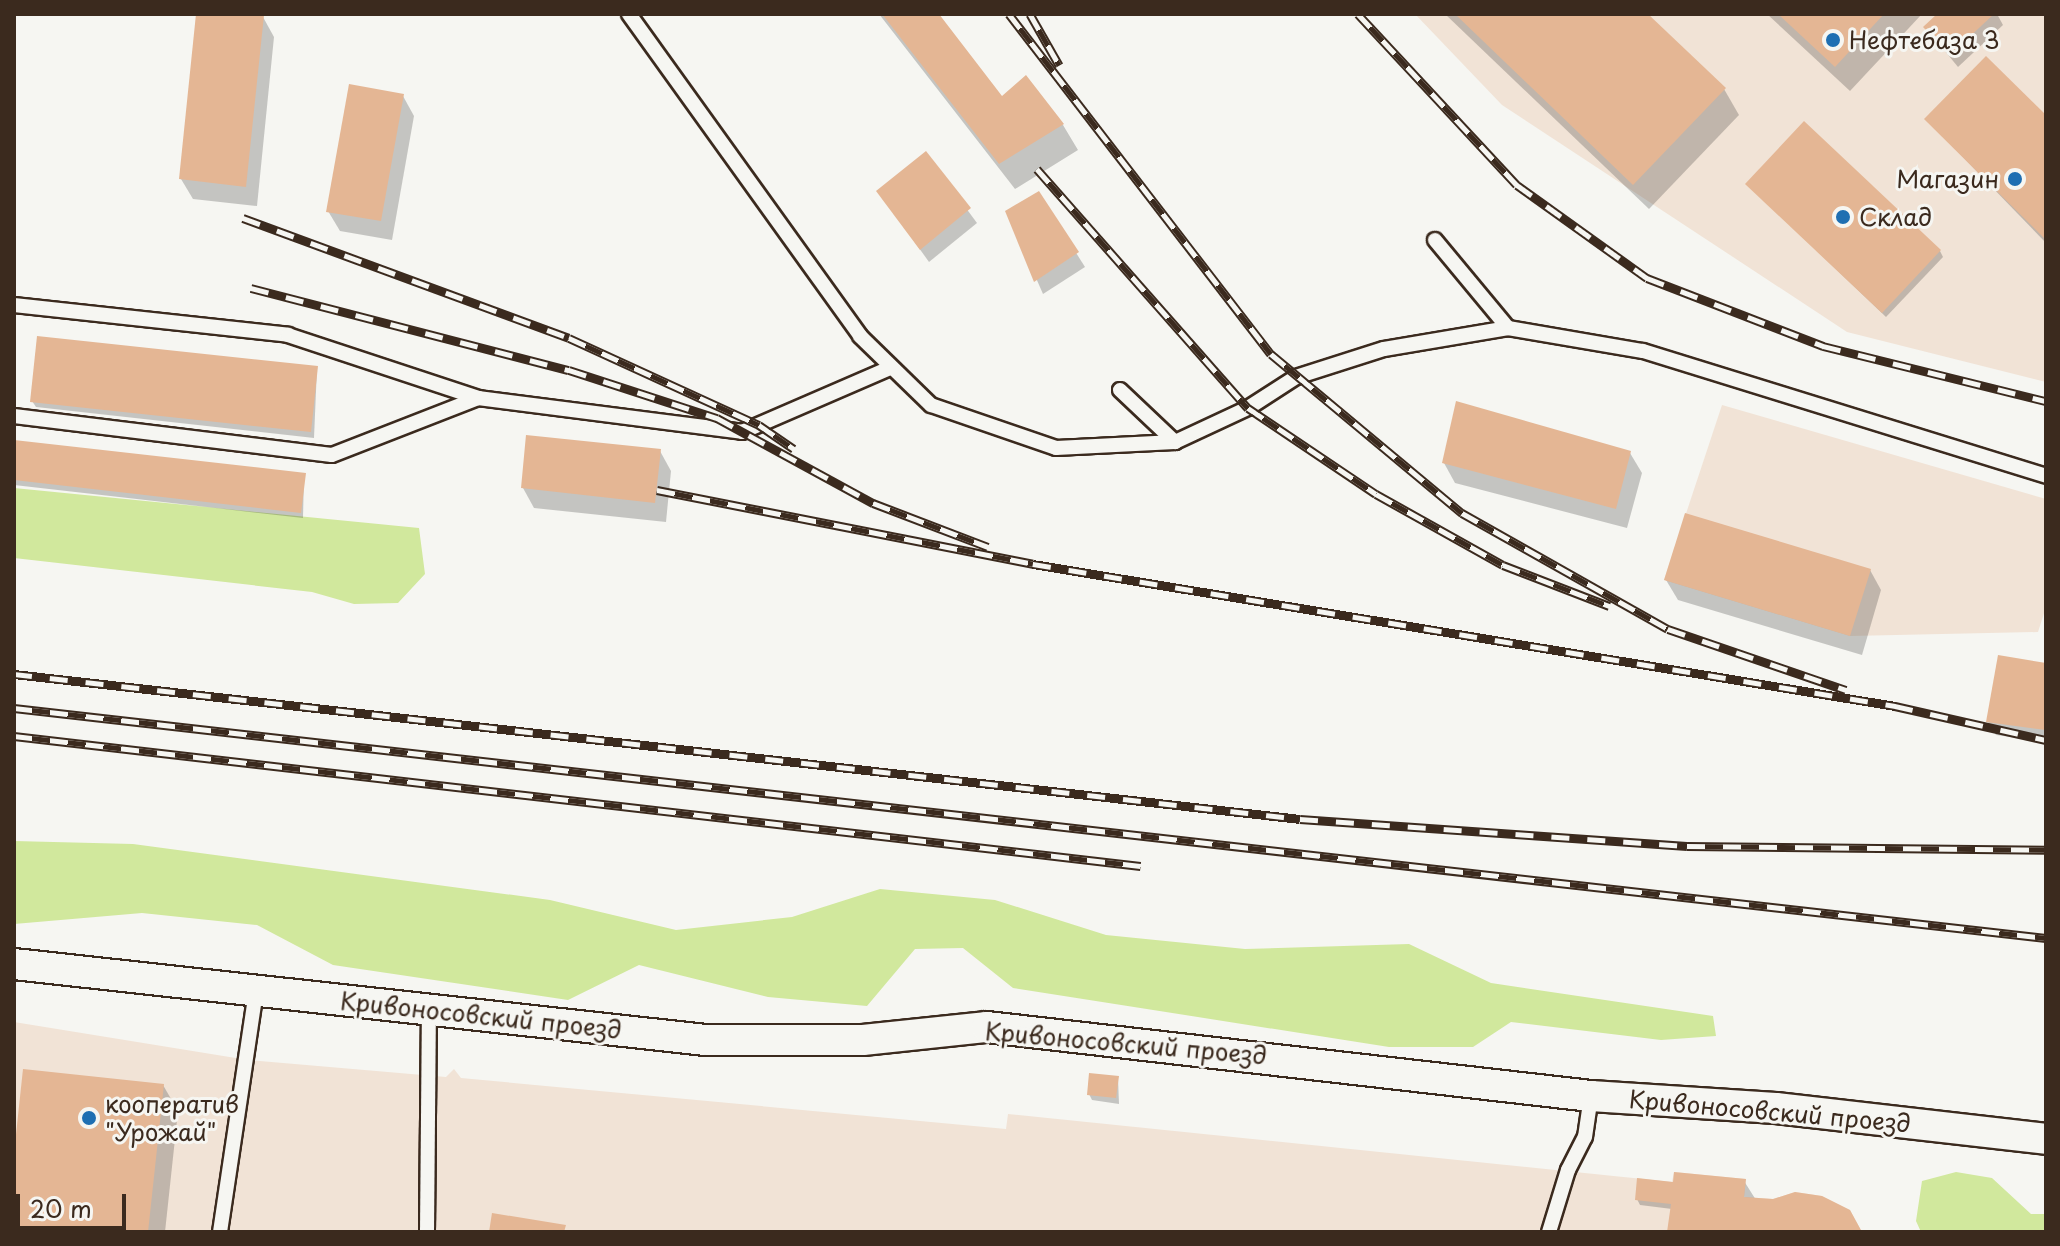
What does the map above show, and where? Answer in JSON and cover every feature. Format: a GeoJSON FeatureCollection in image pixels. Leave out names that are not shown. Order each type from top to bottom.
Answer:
{"type":"FeatureCollection","features":[{"type":"Feature","properties":{"kind":"street","name":"Кривоносовский проезд"},"geometry":{"type":"LineString","coordinates":[[14,964],[706,1040],[863,1040],[987,1027],[1591,1096],[1776,1108],[2046,1139]]}},
{"type":"Feature","properties":{"kind":"lane"},"geometry":{"type":"LineString","coordinates":[[629,14],[860,336],[931,405],[1056,448],[1175,442],[1248,408],[1296,377],[1384,349],[1508,328],[1643,351],[2046,476]]}},
{"type":"Feature","properties":{"kind":"lane"},"geometry":{"type":"LineString","coordinates":[[1435,240],[1508,328]]}},
{"type":"Feature","properties":{"kind":"lane"},"geometry":{"type":"LineString","coordinates":[[14,305],[288,335],[478,398],[742,432],[892,367]]}},
{"type":"Feature","properties":{"kind":"lane"},"geometry":{"type":"LineString","coordinates":[[1120,390],[1175,442]]}},
{"type":"Feature","properties":{"kind":"lane"},"geometry":{"type":"LineString","coordinates":[[14,416],[332,455],[478,398]]}},
{"type":"Feature","properties":{"kind":"lane"},"geometry":{"type":"LineString","coordinates":[[220,1232],[256,990]]}},
{"type":"Feature","properties":{"kind":"lane"},"geometry":{"type":"LineString","coordinates":[[427,1232],[429,1009]]}},
{"type":"Feature","properties":{"kind":"lane"},"geometry":{"type":"LineString","coordinates":[[1549,1232],[1568,1170],[1585,1137],[1591,1096]]}},
{"type":"Feature","properties":{"kind":"shaded area"},"geometry":{"type":"Polygon","coordinates":[[[1415,14],[2046,14],[2046,382],[1847,332],[1502,105],[1415,14]]]}},
{"type":"Feature","properties":{"kind":"shaded area"},"geometry":{"type":"Polygon","coordinates":[[[1722,405],[2046,499],[2046,607],[2038,632],[1850,636],[1664,580],[1722,405]]]}},
{"type":"Feature","properties":{"kind":"shaded area"},"geometry":{"type":"Polygon","coordinates":[[[14,1022],[248,1060],[446,1077],[454,1069],[461,1078],[1006,1129],[1008,1114],[1672,1182],[1674,1172],[1746,1179],[1744,1197],[1773,1199],[1795,1192],[1822,1196],[1850,1210],[1862,1232],[14,1232],[14,1022]]]}},
{"type":"Feature","properties":{"kind":"green space"},"geometry":{"type":"Polygon","coordinates":[[[14,488],[419,528],[425,574],[398,603],[354,604],[312,592],[14,558],[14,488]]]}},
{"type":"Feature","properties":{"kind":"green space"},"geometry":{"type":"Polygon","coordinates":[[[14,841],[133,844],[550,900],[676,930],[792,917],[880,889],[995,900],[1106,935],[1245,949],[1409,944],[1491,983],[1713,1016],[1716,1036],[1661,1040],[1511,1022],[1473,1047],[1389,1047],[1013,988],[963,948],[915,949],[867,1006],[768,997],[639,965],[568,1000],[333,965],[257,925],[142,913],[14,924],[14,841]]]}},
{"type":"Feature","properties":{"kind":"green space"},"geometry":{"type":"Polygon","coordinates":[[[1956,1172],[1992,1178],[2031,1214],[2046,1214],[2046,1232],[1921,1232],[1916,1221],[1922,1181],[1956,1172]]]}},
{"type":"Feature","properties":{"kind":"building"},"geometry":{"type":"Polygon","coordinates":[[[196,14],[264,15],[246,187],[179,179],[196,14]]]}},
{"type":"Feature","properties":{"kind":"building"},"geometry":{"type":"Polygon","coordinates":[[[882,14],[939,14],[1002,96],[1026,75],[1064,124],[999,164],[882,14]]]}},
{"type":"Feature","properties":{"kind":"building"},"geometry":{"type":"Polygon","coordinates":[[[1455,14],[1648,14],[1726,88],[1633,185],[1455,14]]]}},
{"type":"Feature","properties":{"kind":"building","name":"Нефтебаза 3"},"geometry":{"type":"Polygon","coordinates":[[[1778,14],[1884,14],[1835,67],[1778,14]]]}},
{"type":"Feature","properties":{"kind":"building"},"geometry":{"type":"Polygon","coordinates":[[[1937,14],[1994,14],[1950,55],[1923,27],[1937,14]]]}},
{"type":"Feature","properties":{"kind":"building","name":"Магазин"},"geometry":{"type":"Polygon","coordinates":[[[1986,56],[2046,115],[2046,240],[1924,119],[1986,56]]]}},
{"type":"Feature","properties":{"kind":"building"},"geometry":{"type":"Polygon","coordinates":[[[349,84],[404,94],[381,221],[326,212],[349,84]]]}},
{"type":"Feature","properties":{"kind":"building","name":"Склад"},"geometry":{"type":"Polygon","coordinates":[[[1804,121],[1941,250],[1882,313],[1745,184],[1804,121]]]}},
{"type":"Feature","properties":{"kind":"building"},"geometry":{"type":"Polygon","coordinates":[[[926,151],[971,208],[920,250],[876,191],[926,151]]]}},
{"type":"Feature","properties":{"kind":"building"},"geometry":{"type":"Polygon","coordinates":[[[1039,191],[1079,252],[1034,282],[1005,211],[1039,191]]]}},
{"type":"Feature","properties":{"kind":"building"},"geometry":{"type":"Polygon","coordinates":[[[37,336],[318,366],[311,432],[30,402],[37,336]]]}},
{"type":"Feature","properties":{"kind":"building"},"geometry":{"type":"Polygon","coordinates":[[[1456,401],[1631,451],[1616,509],[1442,463],[1456,401]]]}},
{"type":"Feature","properties":{"kind":"building"},"geometry":{"type":"Polygon","coordinates":[[[526,435],[661,449],[655,503],[521,488],[526,435]]]}},
{"type":"Feature","properties":{"kind":"building"},"geometry":{"type":"Polygon","coordinates":[[[14,440],[306,473],[301,513],[14,480],[14,440]]]}},
{"type":"Feature","properties":{"kind":"building"},"geometry":{"type":"Polygon","coordinates":[[[1685,513],[1871,569],[1850,636],[1664,580],[1685,513]]]}},
{"type":"Feature","properties":{"kind":"building"},"geometry":{"type":"Polygon","coordinates":[[[1998,655],[2046,663],[2046,730],[1986,722],[1998,655]]]}},
{"type":"Feature","properties":{"kind":"building","name":"кооператив \"Урожай\""},"geometry":{"type":"Polygon","coordinates":[[[23,1069],[164,1084],[148,1232],[14,1232],[14,1153],[23,1069]]]}},
{"type":"Feature","properties":{"kind":"building"},"geometry":{"type":"Polygon","coordinates":[[[1089,1073],[1119,1076],[1116,1098],[1087,1095],[1089,1073]]]}},
{"type":"Feature","properties":{"kind":"building"},"geometry":{"type":"Polygon","coordinates":[[[1674,1172],[1746,1179],[1744,1197],[1773,1199],[1795,1192],[1822,1196],[1850,1210],[1862,1232],[1667,1232],[1671,1204],[1635,1200],[1637,1178],[1673,1182],[1674,1172]]]}},
{"type":"Feature","properties":{"kind":"building"},"geometry":{"type":"Polygon","coordinates":[[[492,1213],[566,1225],[564,1232],[489,1232],[492,1213]]]}},
{"type":"Feature","properties":{"kind":"railway"},"geometry":{"type":"LineString","coordinates":[[1009,14],[1271,354],[1462,513],[1668,629],[1846,690]]}},
{"type":"Feature","properties":{"kind":"railway"},"geometry":{"type":"LineString","coordinates":[[1030,14],[1059,65]]}},
{"type":"Feature","properties":{"kind":"railway"},"geometry":{"type":"LineString","coordinates":[[1358,14],[1517,185],[1647,278],[1823,346],[2046,401]]}},
{"type":"Feature","properties":{"kind":"railway"},"geometry":{"type":"LineString","coordinates":[[1037,169],[1248,408],[1376,494],[1503,565],[1609,606]]}},
{"type":"Feature","properties":{"kind":"railway"},"geometry":{"type":"LineString","coordinates":[[243,218],[569,338],[759,425],[794,449]]}},
{"type":"Feature","properties":{"kind":"railway"},"geometry":{"type":"LineString","coordinates":[[251,288],[569,370],[717,418],[873,503],[988,547]]}},
{"type":"Feature","properties":{"kind":"railway"},"geometry":{"type":"LineString","coordinates":[[657,490],[1033,564],[1895,706],[2046,740]]}},
{"type":"Feature","properties":{"kind":"railway"},"geometry":{"type":"LineString","coordinates":[[14,674],[1300,819],[1687,846],[2046,850]]}},
{"type":"Feature","properties":{"kind":"railway"},"geometry":{"type":"LineString","coordinates":[[14,708],[2046,938]]}},
{"type":"Feature","properties":{"kind":"railway"},"geometry":{"type":"LineString","coordinates":[[14,736],[1141,866]]}},
{"type":"Feature","properties":{"kind":"place","name":"Нефтебаза 3"},"geometry":{"type":"Point","coordinates":[1833,40]}},
{"type":"Feature","properties":{"kind":"place","name":"Магазин"},"geometry":{"type":"Point","coordinates":[2015,179]}},
{"type":"Feature","properties":{"kind":"place","name":"Склад"},"geometry":{"type":"Point","coordinates":[1843,217]}},
{"type":"Feature","properties":{"kind":"place","name":"кооператив \"Урожай\""},"geometry":{"type":"Point","coordinates":[89,1118]}}]}
